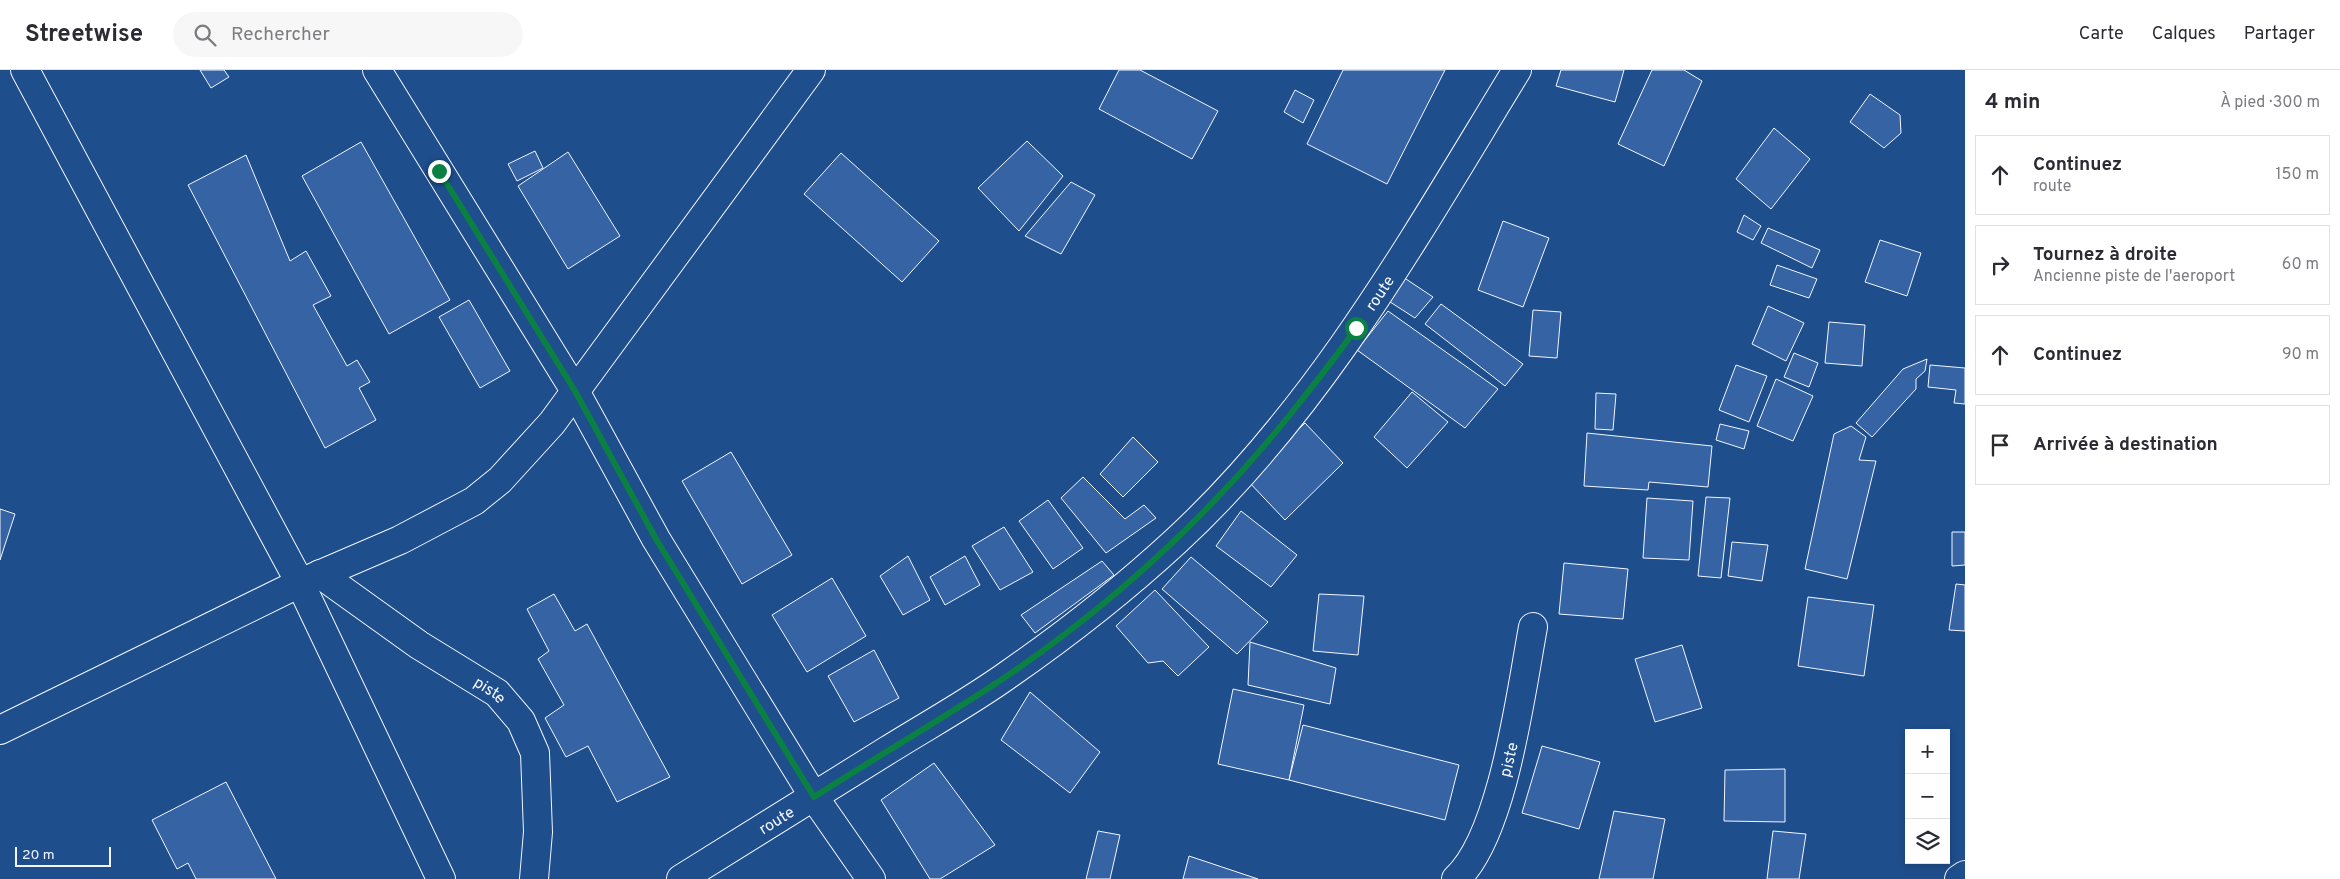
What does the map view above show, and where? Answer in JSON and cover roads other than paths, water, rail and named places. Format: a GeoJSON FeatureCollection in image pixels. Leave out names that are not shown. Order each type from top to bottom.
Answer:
{"type":"FeatureCollection","features":[{"type":"Feature","properties":{"kind":"main road"},"geometry":{"type":"LineString","coordinates":[[25,70],[310,578],[441,879]]}},
{"type":"Feature","properties":{"kind":"main road"},"geometry":{"type":"LineString","coordinates":[[376,70],[575,391],[656,539],[814,797],[871,879]]}},
{"type":"Feature","properties":{"kind":"main road"},"geometry":{"type":"LineString","coordinates":[[0,730],[310,578],[400,540],[474,501],[500,480],[552,423],[811,70]]}},
{"type":"Feature","properties":{"kind":"main road","name":"route"},"geometry":{"type":"LineString","coordinates":[[681,879],[1007,676],[1078,624],[1177,540],[1226,491],[1276,433],[1346,344],[1409,248],[1517,70]]}},
{"type":"Feature","properties":{"kind":"main road","name":"piste"},"geometry":{"type":"LineString","coordinates":[[310,578],[497,693],[521,721],[535,753],[538,832],[534,879]]}},
{"type":"Feature","properties":{"kind":"main road","name":"piste"},"geometry":{"type":"LineString","coordinates":[[1456,879],[1472,862],[1491,821],[1511,743],[1534,627]]}},
{"type":"Feature","properties":{"kind":"main road"},"geometry":{"type":"LineString","coordinates":[[1959,879],[1965,875]]}}]}
